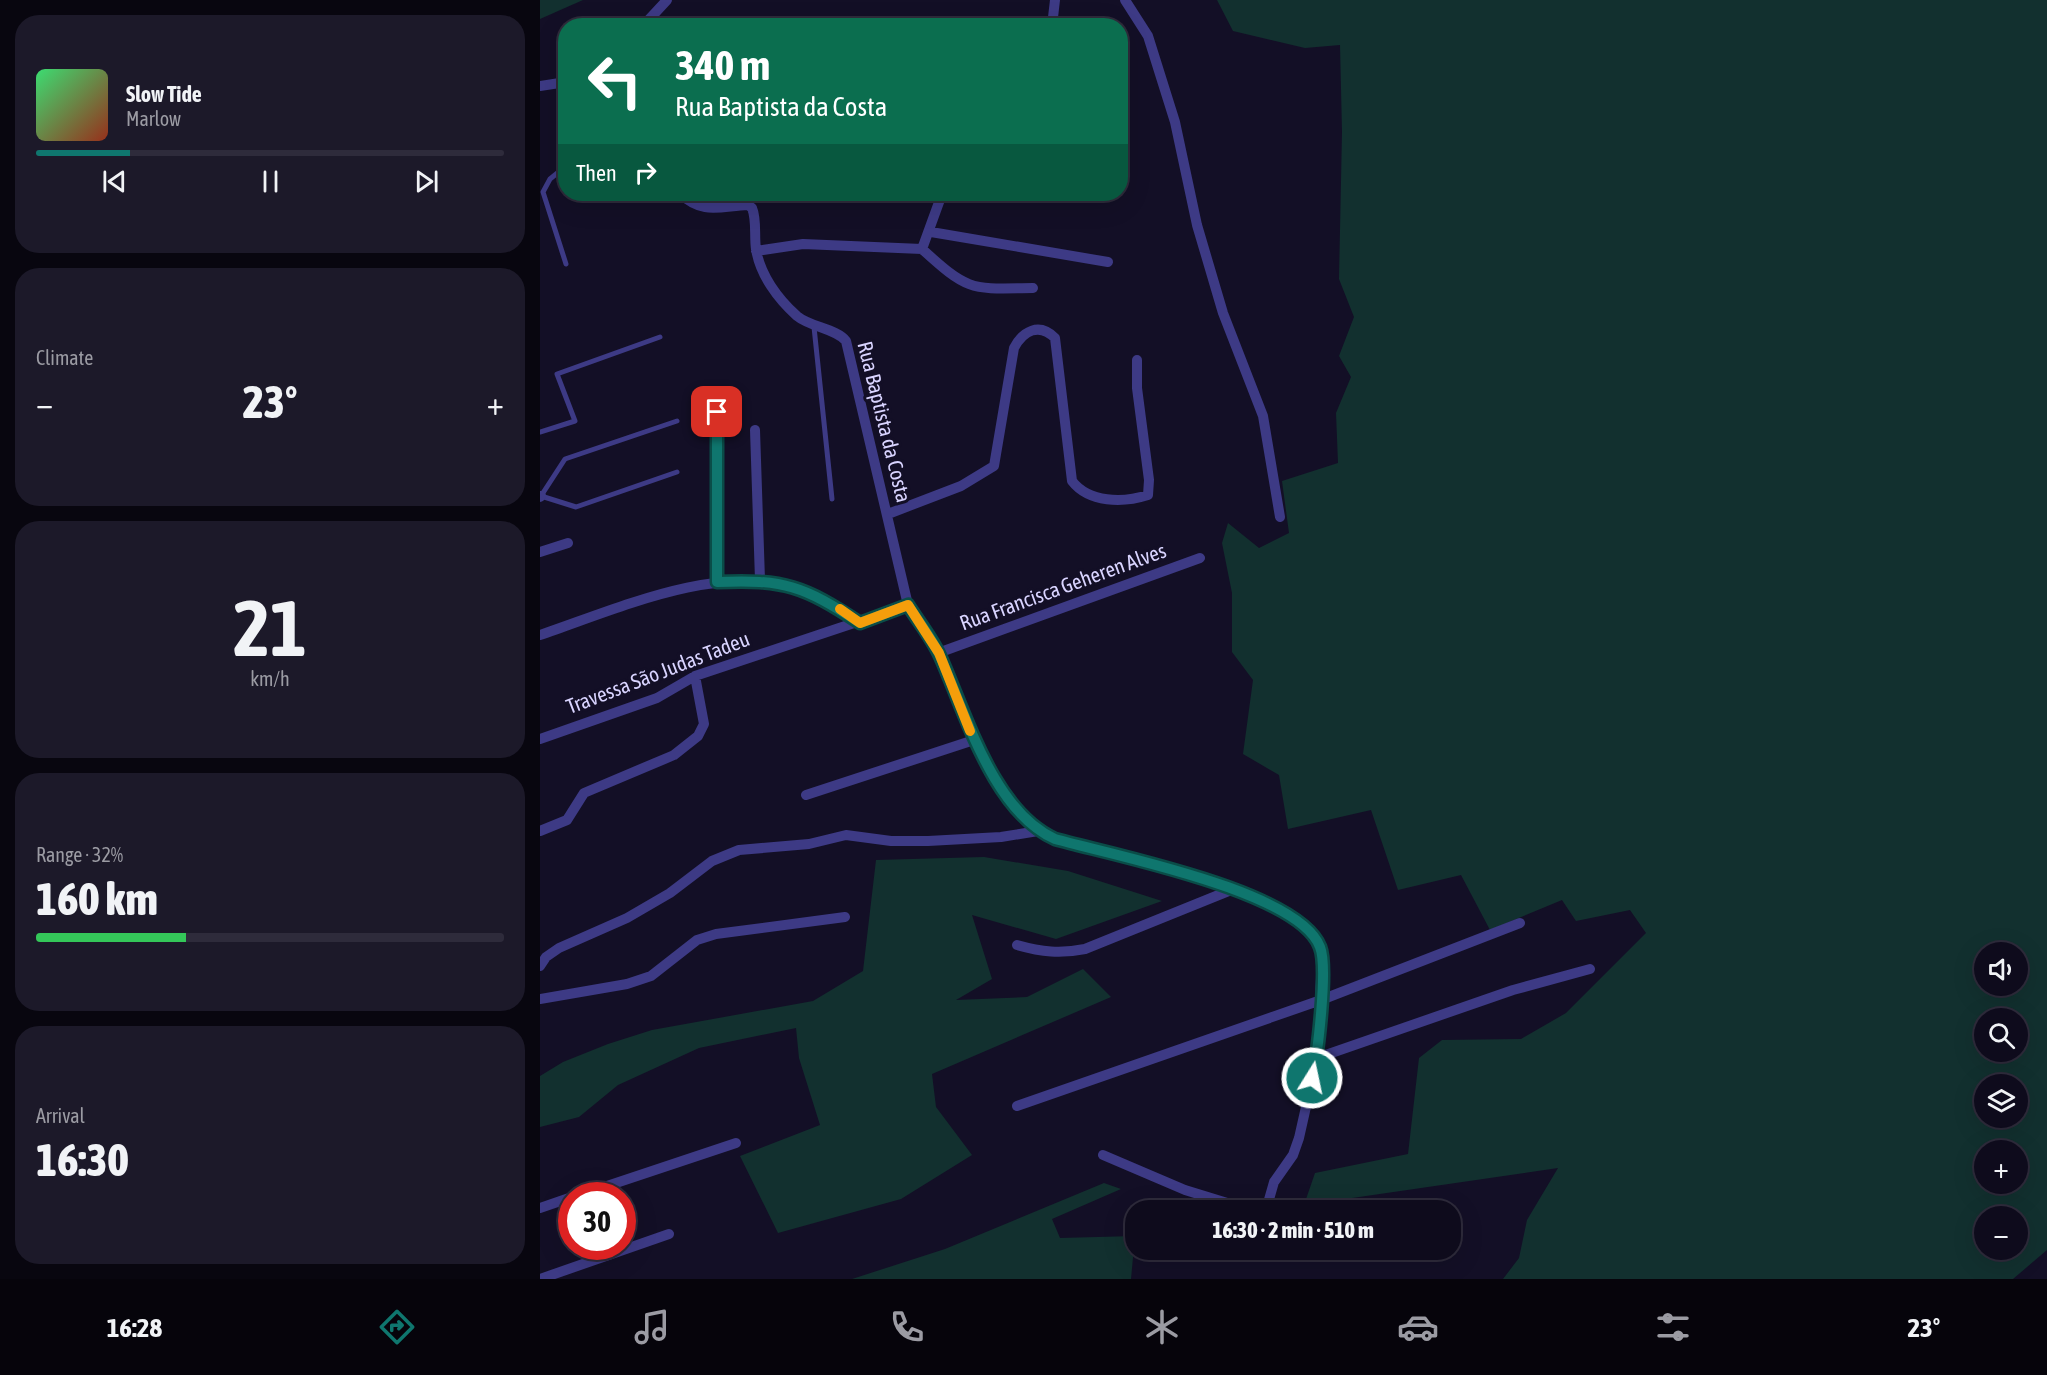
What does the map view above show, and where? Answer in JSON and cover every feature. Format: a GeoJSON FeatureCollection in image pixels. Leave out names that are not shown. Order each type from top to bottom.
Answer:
{"type":"FeatureCollection","features":[{"type":"Feature","properties":{"kind":"street"},"geometry":{"type":"LineString","coordinates":[[650,18],[667,0]]}},
{"type":"Feature","properties":{"kind":"street"},"geometry":{"type":"LineString","coordinates":[[1054,18],[1055,0]]}},
{"type":"Feature","properties":{"kind":"street"},"geometry":{"type":"LineString","coordinates":[[1125,0],[1148,36],[1175,122],[1197,225],[1220,302],[1263,416],[1280,517]]}},
{"type":"Feature","properties":{"kind":"street"},"geometry":{"type":"LineString","coordinates":[[540,86],[558,83]]}},
{"type":"Feature","properties":{"kind":"street","name":"Rua Baptista da Costa"},"geometry":{"type":"LineString","coordinates":[[690,201],[696,206],[705,208],[748,205],[752,208],[756,251],[762,271],[772,287],[786,306],[814,327],[843,337],[846,341],[908,605]]}},
{"type":"Feature","properties":{"kind":"street"},"geometry":{"type":"LineString","coordinates":[[922,249],[931,232],[940,201]]}},
{"type":"Feature","properties":{"kind":"street"},"geometry":{"type":"LineString","coordinates":[[931,232],[1108,262]]}},
{"type":"Feature","properties":{"kind":"street"},"geometry":{"type":"LineString","coordinates":[[756,251],[803,244],[922,249],[953,277],[969,286],[980,289],[1033,288]]}},
{"type":"Feature","properties":{"kind":"street"},"geometry":{"type":"LineString","coordinates":[[888,514],[961,486],[994,466],[1014,348],[1020,338],[1030,330],[1038,329],[1050,332],[1055,338],[1072,481],[1086,494],[1097,497],[1133,500],[1148,495],[1149,480],[1137,388],[1137,360]]}},
{"type":"Feature","properties":{"kind":"street"},"geometry":{"type":"LineString","coordinates":[[755,430],[760,580]]}},
{"type":"Feature","properties":{"kind":"street"},"geometry":{"type":"LineString","coordinates":[[540,552],[568,543]]}},
{"type":"Feature","properties":{"kind":"street","name":"Rua Francisca Geheren Alves"},"geometry":{"type":"LineString","coordinates":[[939,653],[1200,558]]}},
{"type":"Feature","properties":{"kind":"street"},"geometry":{"type":"LineString","coordinates":[[540,635],[647,599],[717,582],[760,580],[797,587],[823,598],[860,623],[908,605],[939,653],[974,740],[1011,803],[1038,831],[1055,839],[1236,888],[1283,911],[1312,934],[1322,958],[1317,1058],[1297,1148],[1274,1182],[1269,1200]]}},
{"type":"Feature","properties":{"kind":"street","name":"Travessa São Judas Tadeu"},"geometry":{"type":"LineString","coordinates":[[540,740],[657,698],[695,676],[860,623]]}},
{"type":"Feature","properties":{"kind":"street"},"geometry":{"type":"LineString","coordinates":[[540,831],[567,820],[584,793],[674,755],[698,736],[704,724],[695,676]]}},
{"type":"Feature","properties":{"kind":"street"},"geometry":{"type":"LineString","coordinates":[[806,795],[974,740]]}},
{"type":"Feature","properties":{"kind":"street"},"geometry":{"type":"LineString","coordinates":[[540,966],[546,957],[559,948],[627,918],[670,893],[712,861],[739,850],[809,844],[846,836],[928,842],[1001,837],[1038,831]]}},
{"type":"Feature","properties":{"kind":"street"},"geometry":{"type":"LineString","coordinates":[[1017,945],[1063,954],[1085,950],[1188,905],[1236,888]]}},
{"type":"Feature","properties":{"kind":"street"},"geometry":{"type":"LineString","coordinates":[[540,986],[542,998],[594,991],[651,976],[697,940],[716,934],[846,917]]}},
{"type":"Feature","properties":{"kind":"street"},"geometry":{"type":"LineString","coordinates":[[1017,1106],[1321,1000],[1520,923]]}},
{"type":"Feature","properties":{"kind":"street"},"geometry":{"type":"LineString","coordinates":[[1317,1058],[1513,990],[1590,969]]}},
{"type":"Feature","properties":{"kind":"street"},"geometry":{"type":"LineString","coordinates":[[619,1182],[736,1143]]}},
{"type":"Feature","properties":{"kind":"street"},"geometry":{"type":"LineString","coordinates":[[1103,1155],[1185,1190],[1218,1200]]}},
{"type":"Feature","properties":{"kind":"street"},"geometry":{"type":"LineString","coordinates":[[540,1208],[558,1202]]}},
{"type":"Feature","properties":{"kind":"street"},"geometry":{"type":"LineString","coordinates":[[540,1279],[669,1234]]}},
{"type":"Feature","properties":{"kind":"lane"},"geometry":{"type":"LineString","coordinates":[[558,172],[550,179],[543,192],[566,264]]}},
{"type":"Feature","properties":{"kind":"lane"},"geometry":{"type":"LineString","coordinates":[[814,327],[832,499]]}},
{"type":"Feature","properties":{"kind":"lane"},"geometry":{"type":"LineString","coordinates":[[540,432],[575,421],[557,374],[660,337]]}},
{"type":"Feature","properties":{"kind":"lane"},"geometry":{"type":"LineString","coordinates":[[717,412],[717,582]]}},
{"type":"Feature","properties":{"kind":"lane"},"geometry":{"type":"LineString","coordinates":[[677,421],[565,459],[541,496],[576,507],[677,472]]}},
{"type":"Feature","properties":{"kind":"green space"},"geometry":{"type":"Polygon","coordinates":[[[540,0],[583,0],[540,19],[540,0]]]}},
{"type":"Feature","properties":{"kind":"green space"},"geometry":{"type":"Polygon","coordinates":[[[1217,0],[2047,0],[2047,1250],[2013,1279],[1503,1279],[1519,1258],[1527,1220],[1558,1168],[1338,1200],[1306,1200],[1315,1173],[1408,1154],[1419,1058],[1442,1040],[1521,1039],[1566,1013],[1646,933],[1630,910],[1576,921],[1562,900],[1490,930],[1461,875],[1398,890],[1371,810],[1288,829],[1279,775],[1243,754],[1253,680],[1232,652],[1232,593],[1222,543],[1228,523],[1259,548],[1289,533],[1282,481],[1338,463],[1336,413],[1351,377],[1339,356],[1354,317],[1339,279],[1342,132],[1340,45],[1305,48],[1233,31],[1217,0]]]}},
{"type":"Feature","properties":{"kind":"green space"},"geometry":{"type":"Polygon","coordinates":[[[984,857],[1068,871],[1162,901],[1056,939],[972,915],[992,979],[956,1000],[1027,997],[1083,969],[1111,997],[932,1074],[936,1107],[972,1155],[901,1199],[778,1233],[740,1156],[820,1125],[799,1058],[796,1028],[699,1048],[618,1085],[579,1117],[540,1127],[540,1076],[563,1062],[652,1030],[813,1001],[863,971],[876,860],[984,857]]]}},
{"type":"Feature","properties":{"kind":"green space"},"geometry":{"type":"Polygon","coordinates":[[[1104,1183],[1121,1189],[1052,1219],[1060,1238],[1125,1236],[1125,1260],[1133,1260],[1131,1279],[852,1279],[945,1249],[1104,1183]]]}},
{"type":"Feature","properties":{"kind":"slow traffic"},"geometry":{"type":"LineString","coordinates":[[840,609],[860,623],[908,605],[939,653],[970,731]]}},
{"type":"Feature","properties":{"kind":"route"},"geometry":{"type":"LineString","coordinates":[[717,412],[717,582],[760,580],[797,587],[823,598],[860,623],[908,605],[939,653],[974,740],[987,763],[1011,803],[1038,831],[1055,839],[1236,888],[1262,899],[1302,924],[1320,946],[1322,958],[1317,1058],[1312,1078]]}}]}
